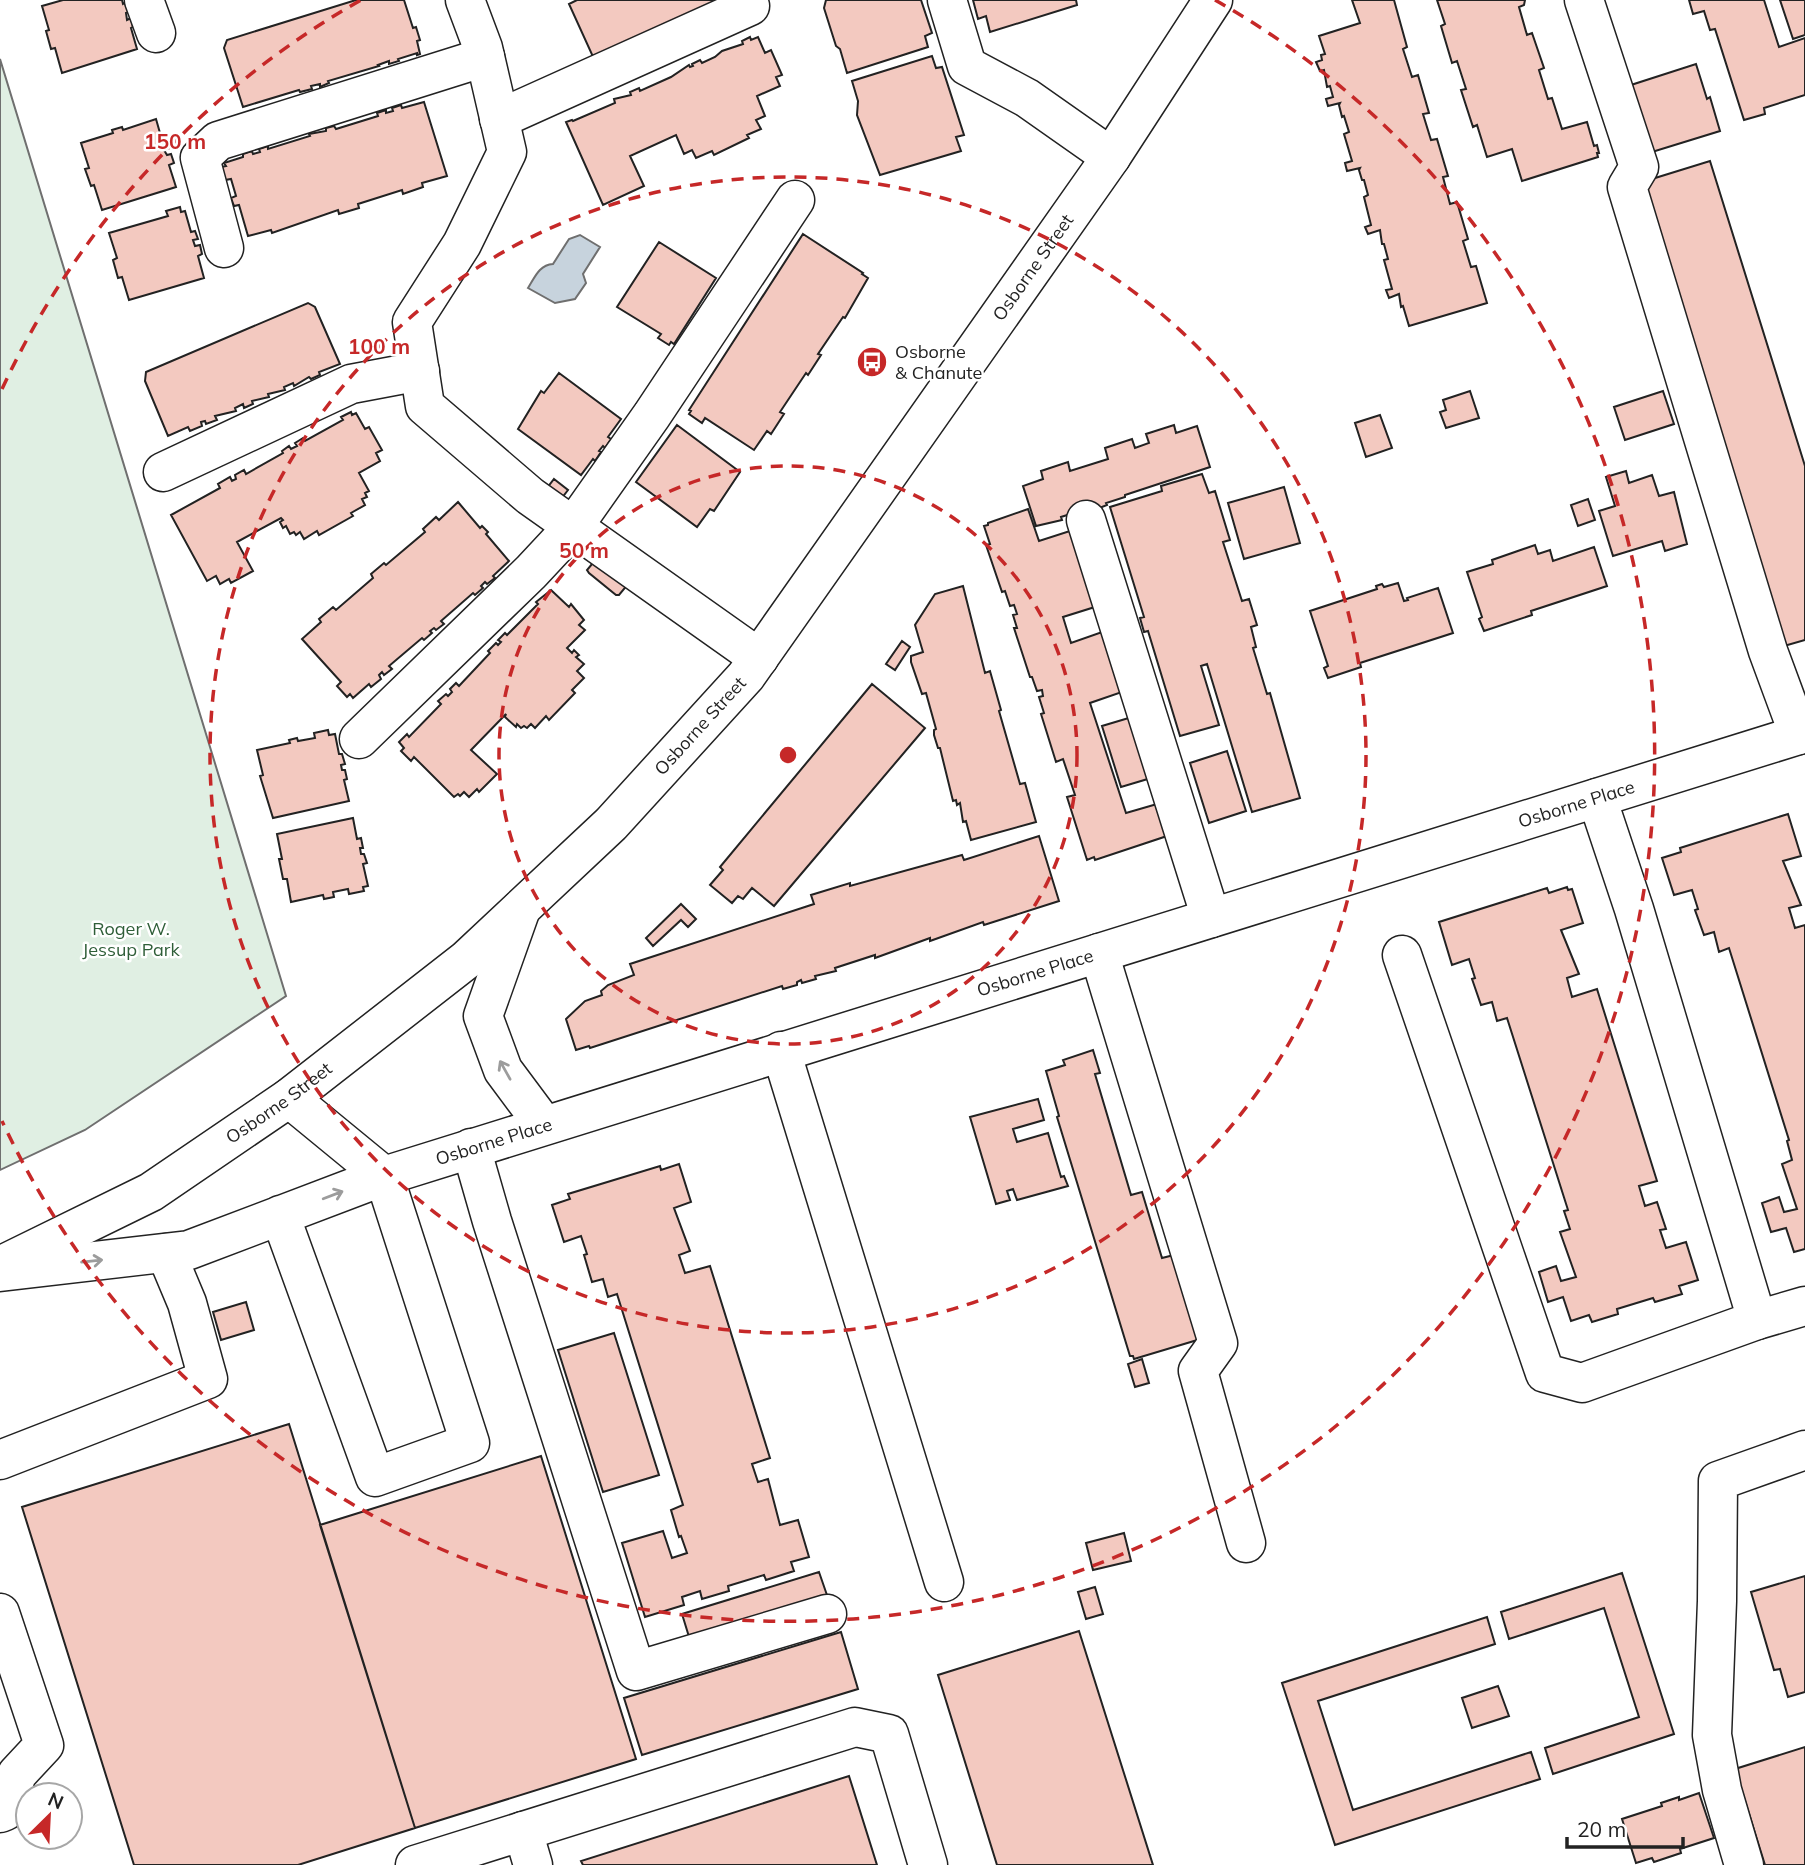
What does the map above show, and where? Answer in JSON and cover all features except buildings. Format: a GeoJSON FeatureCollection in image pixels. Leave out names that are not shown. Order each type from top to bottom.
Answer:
{"type":"FeatureCollection","features":[{"type":"Feature","properties":{"kind":"street"},"geometry":{"type":"LineString","coordinates":[[465,0],[485,57],[507,152],[462,244],[412,322],[425,406],[530,496],[759,658]]}},
{"type":"Feature","properties":{"kind":"street"},"geometry":{"type":"LineString","coordinates":[[947,0],[967,66],[1027,98],[1111,157]]}},
{"type":"Feature","properties":{"kind":"street","name":"Osborne Street"},"geometry":{"type":"LineString","coordinates":[[0,1266],[151,1192],[289,1098],[466,960],[611,824],[746,676],[1111,157],[1213,0]]}},
{"type":"Feature","properties":{"kind":"street"},"geometry":{"type":"LineString","coordinates":[[1584,0],[1639,167],[1627,187],[1768,651],[1802,734]]}},
{"type":"Feature","properties":{"kind":"street"},"geometry":{"type":"LineString","coordinates":[[499,119],[750,6]]}},
{"type":"Feature","properties":{"kind":"street"},"geometry":{"type":"LineString","coordinates":[[224,248],[200,158],[218,141],[485,57]]}},
{"type":"Feature","properties":{"kind":"street"},"geometry":{"type":"LineString","coordinates":[[359,739],[531,572],[573,527],[652,415],[795,200]]}},
{"type":"Feature","properties":{"kind":"street"},"geometry":{"type":"LineString","coordinates":[[163,472],[351,384],[420,371]]}},
{"type":"Feature","properties":{"kind":"street"},"geometry":{"type":"LineString","coordinates":[[1086,520],[1211,918]]}},
{"type":"Feature","properties":{"kind":"street","name":"Osborne Place"},"geometry":{"type":"LineString","coordinates":[[0,1272],[189,1250],[384,1175],[1802,734]]}},
{"type":"Feature","properties":{"kind":"street"},"geometry":{"type":"LineString","coordinates":[[1597,797],[1634,909],[1757,1320]]}},
{"type":"Feature","properties":{"kind":"street"},"geometry":{"type":"LineString","coordinates":[[521,909],[483,1016],[503,1070],[544,1125]]}},
{"type":"Feature","properties":{"kind":"street"},"geometry":{"type":"LineString","coordinates":[[1099,953],[1218,1343],[1198,1371],[1246,1543]]}},
{"type":"Feature","properties":{"kind":"street"},"geometry":{"type":"LineString","coordinates":[[1402,955],[1545,1373],[1582,1383],[1757,1320],[1805,1306]]}},
{"type":"Feature","properties":{"kind":"street"},"geometry":{"type":"LineString","coordinates":[[781,1051],[944,1582]]}},
{"type":"Feature","properties":{"kind":"street"},"geometry":{"type":"LineString","coordinates":[[280,1215],[375,1477],[470,1443],[384,1175],[289,1098]]}},
{"type":"Feature","properties":{"kind":"street"},"geometry":{"type":"LineString","coordinates":[[471,1148],[636,1671],[827,1614]]}},
{"type":"Feature","properties":{"kind":"street"},"geometry":{"type":"LineString","coordinates":[[0,1460],[208,1379],[187,1303],[166,1253]]}},
{"type":"Feature","properties":{"kind":"street"},"geometry":{"type":"LineString","coordinates":[[1744,1865],[1722,1790],[1712,1735],[1718,1481],[1805,1450]]}},
{"type":"Feature","properties":{"kind":"street"},"geometry":{"type":"LineString","coordinates":[[0,1613],[44,1745],[17,1774],[5,1811],[0,1813]]}},
{"type":"Feature","properties":{"kind":"street"},"geometry":{"type":"LineString","coordinates":[[415,1865],[528,1848],[855,1727],[889,1734],[928,1865]]}},
{"type":"Feature","properties":{"kind":"green space","name":"Roger W. Jessup Park"},"geometry":{"type":"Polygon","coordinates":[[[0,59],[286,996],[85,1130],[0,1170],[0,59]]]}},
{"type":"Feature","properties":{"kind":"shaded area"},"geometry":{"type":"Polygon","coordinates":[[[580,235],[600,247],[583,274],[586,283],[575,299],[555,303],[528,288],[541,269],[553,264],[569,239],[580,235]]]}},
{"type":"Feature","properties":{"kind":"place","name":"Osborne & Chanute"},"geometry":{"type":"Point","coordinates":[872,362]}}]}
